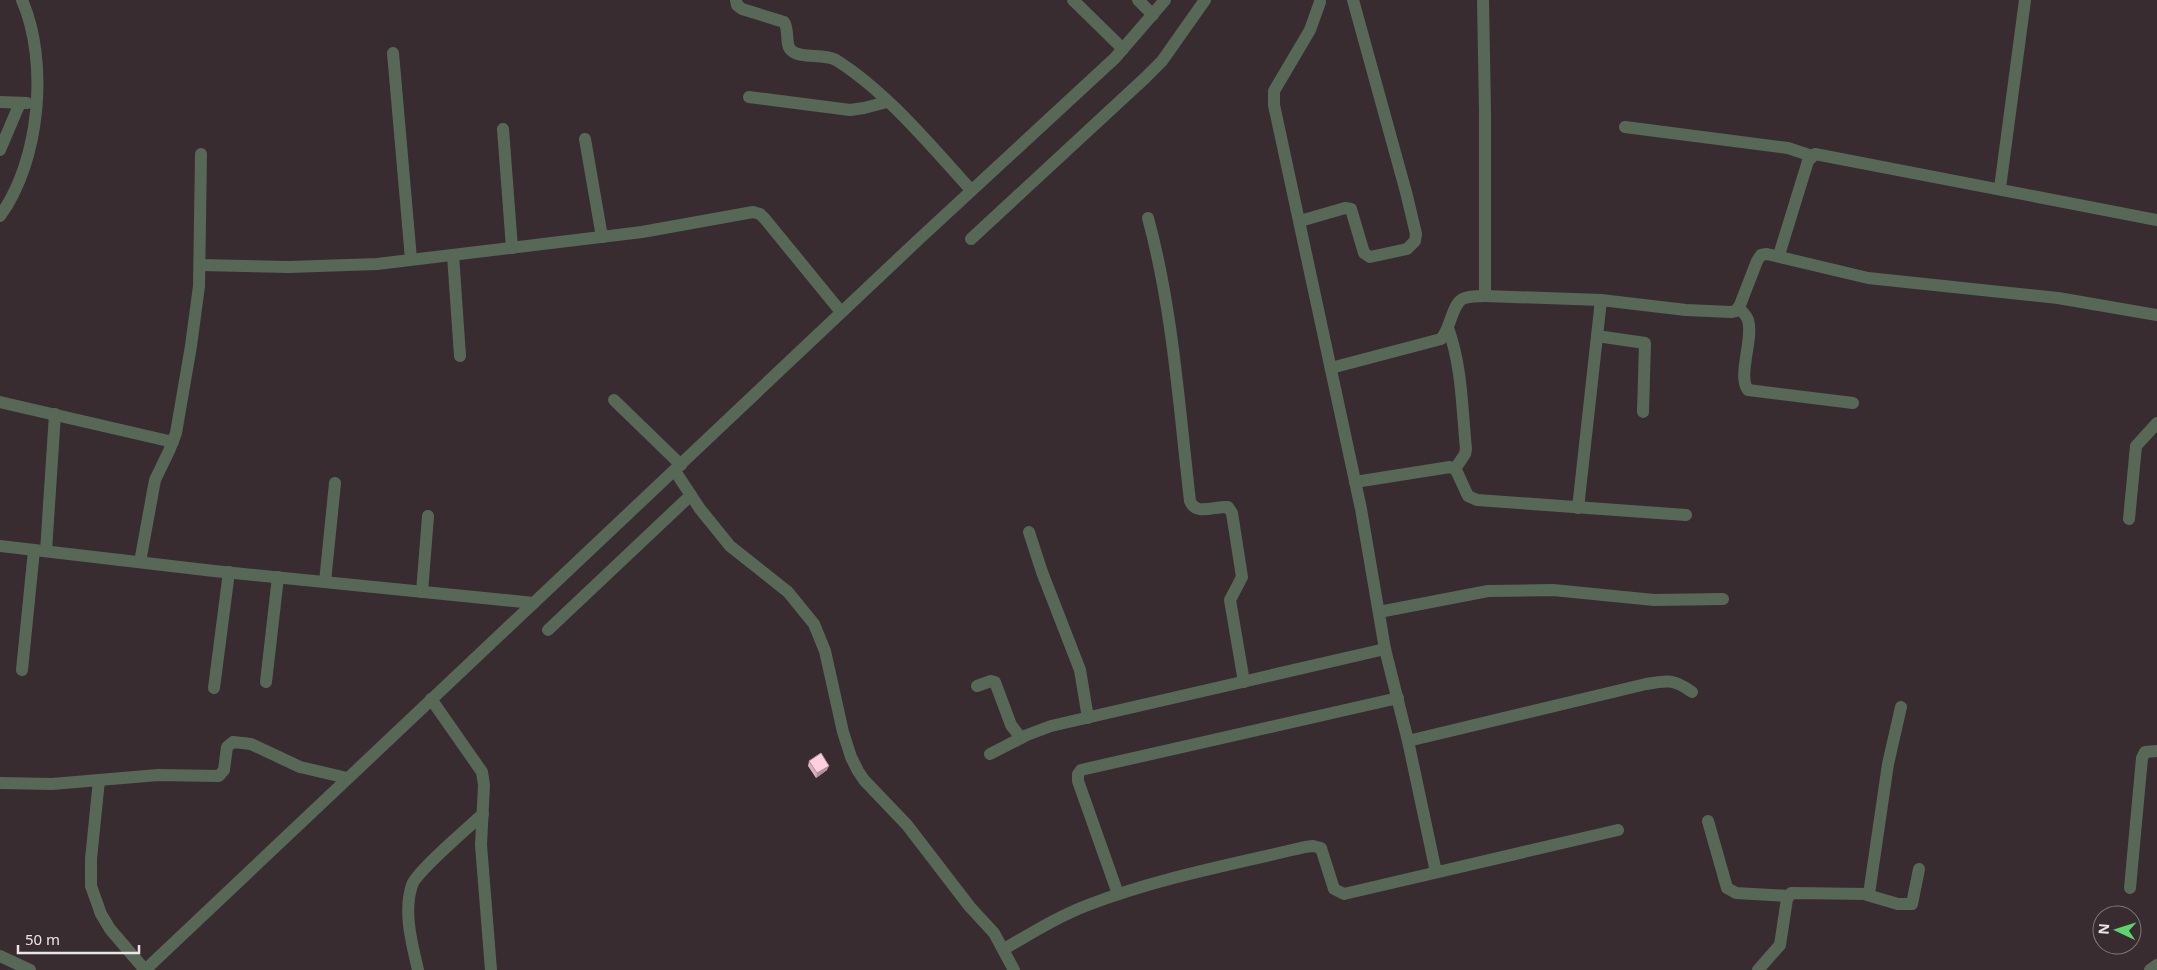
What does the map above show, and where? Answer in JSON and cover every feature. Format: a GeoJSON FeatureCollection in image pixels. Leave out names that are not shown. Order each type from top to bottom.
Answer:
{"type":"FeatureCollection","features":[{"type":"Feature","properties":{"kind":"street"},"geometry":{"type":"LineString","coordinates":[[0,216],[14,193],[26,162],[37,103],[33,33],[22,0]]}},
{"type":"Feature","properties":{"kind":"street"},"geometry":{"type":"LineString","coordinates":[[736,0],[737,5],[742,9],[784,22],[787,28],[790,50],[834,59],[887,102],[936,151],[971,190]]}},
{"type":"Feature","properties":{"kind":"street"},"geometry":{"type":"LineString","coordinates":[[1073,0],[1123,49]]}},
{"type":"Feature","properties":{"kind":"street"},"geometry":{"type":"LineString","coordinates":[[1138,0],[1153,15]]}},
{"type":"Feature","properties":{"kind":"street"},"geometry":{"type":"LineString","coordinates":[[99,780],[91,859],[91,886],[101,914],[110,929],[145,970],[347,778],[435,704],[534,603],[841,312],[1123,49],[1165,0]]}},
{"type":"Feature","properties":{"kind":"street"},"geometry":{"type":"LineString","coordinates":[[971,239],[1145,78],[1162,60],[1206,0]]}},
{"type":"Feature","properties":{"kind":"street"},"geometry":{"type":"LineString","coordinates":[[1300,221],[1350,208],[1354,213],[1364,254],[1370,257],[1407,248],[1415,241],[1416,234],[1406,192],[1353,0]]}},
{"type":"Feature","properties":{"kind":"street"},"geometry":{"type":"LineString","coordinates":[[1483,0],[1485,296]]}},
{"type":"Feature","properties":{"kind":"street"},"geometry":{"type":"LineString","coordinates":[[2000,188],[2025,0]]}},
{"type":"Feature","properties":{"kind":"street"},"geometry":{"type":"LineString","coordinates":[[1322,1],[1310,30],[1274,91],[1274,105],[1355,482],[1385,649],[1408,741],[1436,872]]}},
{"type":"Feature","properties":{"kind":"street"},"geometry":{"type":"LineString","coordinates":[[393,53],[411,259]]}},
{"type":"Feature","properties":{"kind":"street"},"geometry":{"type":"LineString","coordinates":[[749,97],[850,110],[887,102]]}},
{"type":"Feature","properties":{"kind":"street"},"geometry":{"type":"LineString","coordinates":[[0,102],[37,103]]}},
{"type":"Feature","properties":{"kind":"street"},"geometry":{"type":"LineString","coordinates":[[0,150],[20,103]]}},
{"type":"Feature","properties":{"kind":"street"},"geometry":{"type":"LineString","coordinates":[[1625,127],[1788,148],[1812,156],[1821,154],[2157,220]]}},
{"type":"Feature","properties":{"kind":"street"},"geometry":{"type":"LineString","coordinates":[[503,129],[512,248]]}},
{"type":"Feature","properties":{"kind":"street"},"geometry":{"type":"LineString","coordinates":[[585,139],[602,237]]}},
{"type":"Feature","properties":{"kind":"street"},"geometry":{"type":"LineString","coordinates":[[140,562],[155,480],[173,442],[191,346],[199,286],[201,154]]}},
{"type":"Feature","properties":{"kind":"street"},"geometry":{"type":"LineString","coordinates":[[1779,255],[1808,161],[1812,156]]}},
{"type":"Feature","properties":{"kind":"street"},"geometry":{"type":"LineString","coordinates":[[200,265],[328,267],[377,264],[602,237],[753,212],[760,214],[765,219],[841,312]]}},
{"type":"Feature","properties":{"kind":"street"},"geometry":{"type":"LineString","coordinates":[[1148,218],[1159,259],[1165,297],[1190,500],[1192,507],[1197,509],[1223,507],[1228,508],[1232,513],[1242,577],[1230,600],[1244,682]]}},
{"type":"Feature","properties":{"kind":"street"},"geometry":{"type":"LineString","coordinates":[[1331,368],[1441,339],[1448,328],[1458,301],[1463,298],[1485,296],[1601,300],[1723,313],[1736,311],[1757,261],[1761,255],[1767,254],[1779,255],[1830,270],[1868,278],[2058,298],[2157,315]]}},
{"type":"Feature","properties":{"kind":"street"},"geometry":{"type":"LineString","coordinates":[[453,255],[460,356]]}},
{"type":"Feature","properties":{"kind":"street"},"geometry":{"type":"LineString","coordinates":[[1578,508],[1601,300]]}},
{"type":"Feature","properties":{"kind":"street"},"geometry":{"type":"LineString","coordinates":[[1738,308],[1745,316],[1749,326],[1745,381],[1748,390],[1852,403]]}},
{"type":"Feature","properties":{"kind":"street"},"geometry":{"type":"LineString","coordinates":[[1448,328],[1455,349],[1463,406],[1466,449],[1465,454],[1455,469]]}},
{"type":"Feature","properties":{"kind":"street"},"geometry":{"type":"LineString","coordinates":[[1597,336],[1645,342],[1643,412]]}},
{"type":"Feature","properties":{"kind":"street"},"geometry":{"type":"LineString","coordinates":[[614,400],[678,468],[691,495],[730,546],[788,592],[814,624],[825,651],[843,732],[858,771],[864,780],[907,825],[970,907],[994,933],[1014,970]]}},
{"type":"Feature","properties":{"kind":"street"},"geometry":{"type":"LineString","coordinates":[[0,402],[173,442]]}},
{"type":"Feature","properties":{"kind":"street"},"geometry":{"type":"LineString","coordinates":[[22,670],[40,550],[55,414]]}},
{"type":"Feature","properties":{"kind":"street"},"geometry":{"type":"LineString","coordinates":[[2128,519],[2136,446],[2157,423]]}},
{"type":"Feature","properties":{"kind":"street"},"geometry":{"type":"LineString","coordinates":[[1355,482],[1450,467],[1455,469],[1464,490],[1472,499],[1686,515]]}},
{"type":"Feature","properties":{"kind":"street"},"geometry":{"type":"LineString","coordinates":[[325,582],[335,483]]}},
{"type":"Feature","properties":{"kind":"street"},"geometry":{"type":"LineString","coordinates":[[548,630],[691,495]]}},
{"type":"Feature","properties":{"kind":"street"},"geometry":{"type":"LineString","coordinates":[[422,592],[428,516]]}},
{"type":"Feature","properties":{"kind":"street"},"geometry":{"type":"LineString","coordinates":[[1029,532],[1042,572],[1077,663],[1088,718]]}},
{"type":"Feature","properties":{"kind":"street"},"geometry":{"type":"LineString","coordinates":[[0,546],[534,603]]}},
{"type":"Feature","properties":{"kind":"street"},"geometry":{"type":"LineString","coordinates":[[214,688],[230,572]]}},
{"type":"Feature","properties":{"kind":"street"},"geometry":{"type":"LineString","coordinates":[[266,682],[278,577]]}},
{"type":"Feature","properties":{"kind":"street"},"geometry":{"type":"LineString","coordinates":[[1379,612],[1488,590],[1553,590],[1654,600],[1723,599]]}},
{"type":"Feature","properties":{"kind":"street"},"geometry":{"type":"LineString","coordinates":[[990,754],[1021,738],[1051,726],[1385,649]]}},
{"type":"Feature","properties":{"kind":"street"},"geometry":{"type":"LineString","coordinates":[[1408,741],[1646,684],[1671,680],[1692,692]]}},
{"type":"Feature","properties":{"kind":"street"},"geometry":{"type":"LineString","coordinates":[[977,686],[991,681],[995,682],[1011,725],[1021,738]]}},
{"type":"Feature","properties":{"kind":"street"},"geometry":{"type":"LineString","coordinates":[[1118,894],[1078,781],[1078,774],[1081,770],[1398,698]]}},
{"type":"Feature","properties":{"kind":"street"},"geometry":{"type":"LineString","coordinates":[[435,704],[482,772],[484,785],[481,845],[491,970]]}},
{"type":"Feature","properties":{"kind":"street"},"geometry":{"type":"LineString","coordinates":[[1867,895],[1870,891],[1890,757],[1901,707]]}},
{"type":"Feature","properties":{"kind":"street"},"geometry":{"type":"LineString","coordinates":[[0,783],[52,784],[158,775],[221,775],[224,770],[227,747],[233,742],[251,744],[300,767],[347,778]]}},
{"type":"Feature","properties":{"kind":"street"},"geometry":{"type":"LineString","coordinates":[[2130,888],[2142,758],[2145,752],[2157,751]]}},
{"type":"Feature","properties":{"kind":"street"},"geometry":{"type":"LineString","coordinates":[[418,970],[410,929],[412,884],[430,863],[483,814]]}},
{"type":"Feature","properties":{"kind":"street"},"geometry":{"type":"LineString","coordinates":[[1708,821],[1727,888],[1736,893],[1789,896]]}},
{"type":"Feature","properties":{"kind":"street"},"geometry":{"type":"LineString","coordinates":[[1004,949],[1063,915],[1118,894],[1152,884],[1312,846],[1321,848],[1334,889],[1344,894],[1618,830]]}},
{"type":"Feature","properties":{"kind":"street"},"geometry":{"type":"LineString","coordinates":[[1758,970],[1780,945],[1789,896],[1794,892],[1867,895],[1898,904],[1912,904],[1919,870]]}},
{"type":"Feature","properties":{"kind":"street"},"geometry":{"type":"LineString","coordinates":[[0,956],[30,970]]}},
{"type":"Feature","properties":{"kind":"street"},"geometry":{"type":"LineString","coordinates":[[2150,970],[2157,965]]}},
{"type":"Feature","properties":{"kind":"building"},"geometry":{"type":"Polygon","coordinates":[[[821,753],[829,766],[817,773],[809,761],[821,753]]]}}]}
